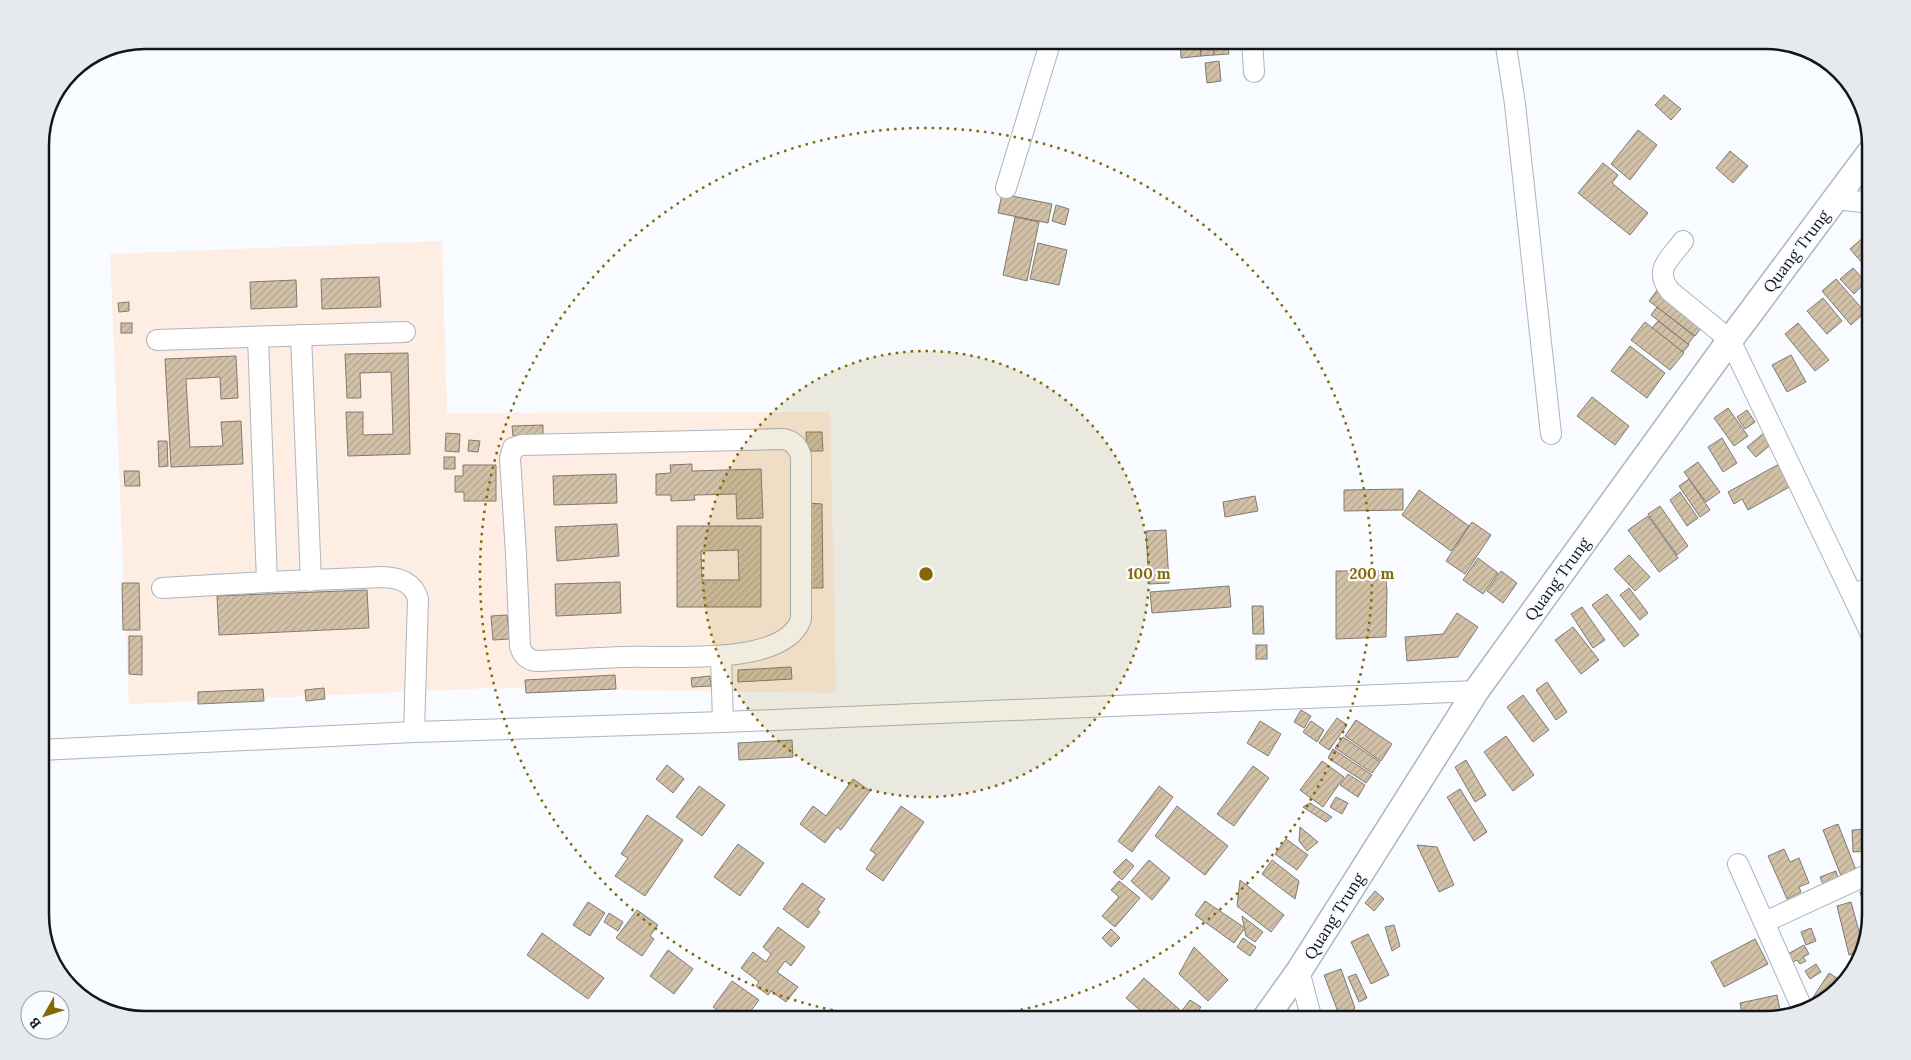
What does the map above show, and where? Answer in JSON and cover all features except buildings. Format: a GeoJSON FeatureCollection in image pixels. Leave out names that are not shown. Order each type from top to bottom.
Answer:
{"type":"FeatureCollection","features":[{"type":"Feature","properties":{"kind":"main road","name":"Quang Trung"},"geometry":{"type":"LineString","coordinates":[[1270,1011],[1299,971],[1476,691],[1730,340],[1862,163]]}},
{"type":"Feature","properties":{"kind":"street"},"geometry":{"type":"LineString","coordinates":[[1006,188],[1048,49]]}},
{"type":"Feature","properties":{"kind":"street"},"geometry":{"type":"LineString","coordinates":[[1253,49],[1254,72]]}},
{"type":"Feature","properties":{"kind":"street"},"geometry":{"type":"LineString","coordinates":[[1506,49],[1515,104],[1551,434]]}},
{"type":"Feature","properties":{"kind":"street"},"geometry":{"type":"LineString","coordinates":[[1835,199],[1862,202]]}},
{"type":"Feature","properties":{"kind":"street"},"geometry":{"type":"LineString","coordinates":[[1683,241],[1664,268],[1662,273],[1663,282],[1670,291],[1730,340],[1862,591]]}},
{"type":"Feature","properties":{"kind":"street"},"geometry":{"type":"LineString","coordinates":[[157,340],[404,332]]}},
{"type":"Feature","properties":{"kind":"street"},"geometry":{"type":"LineString","coordinates":[[301,334],[311,581]]}},
{"type":"Feature","properties":{"kind":"street"},"geometry":{"type":"LineString","coordinates":[[258,337],[268,582]]}},
{"type":"Feature","properties":{"kind":"street"},"geometry":{"type":"LineString","coordinates":[[784,439],[794,443],[799,449],[801,457],[801,619],[799,627],[787,639],[781,642],[721,657],[625,657],[532,661],[523,654],[520,646],[510,458],[513,448],[522,445],[784,439]]}},
{"type":"Feature","properties":{"kind":"street"},"geometry":{"type":"LineString","coordinates":[[162,588],[393,578],[406,582],[415,590],[419,612],[414,732]]}},
{"type":"Feature","properties":{"kind":"street"},"geometry":{"type":"LineString","coordinates":[[721,657],[723,722]]}},
{"type":"Feature","properties":{"kind":"street"},"geometry":{"type":"LineString","coordinates":[[49,750],[414,732],[723,722],[1476,691]]}},
{"type":"Feature","properties":{"kind":"street"},"geometry":{"type":"LineString","coordinates":[[1738,864],[1801,1005]]}},
{"type":"Feature","properties":{"kind":"street"},"geometry":{"type":"LineString","coordinates":[[1764,922],[1862,877]]}},
{"type":"Feature","properties":{"kind":"street"},"geometry":{"type":"LineString","coordinates":[[1299,971],[1310,1011]]}},
{"type":"Feature","properties":{"kind":"shaded area"},"geometry":{"type":"Polygon","coordinates":[[[442,241],[447,413],[830,412],[836,693],[491,688],[129,704],[110,254],[442,241]]]}}]}
